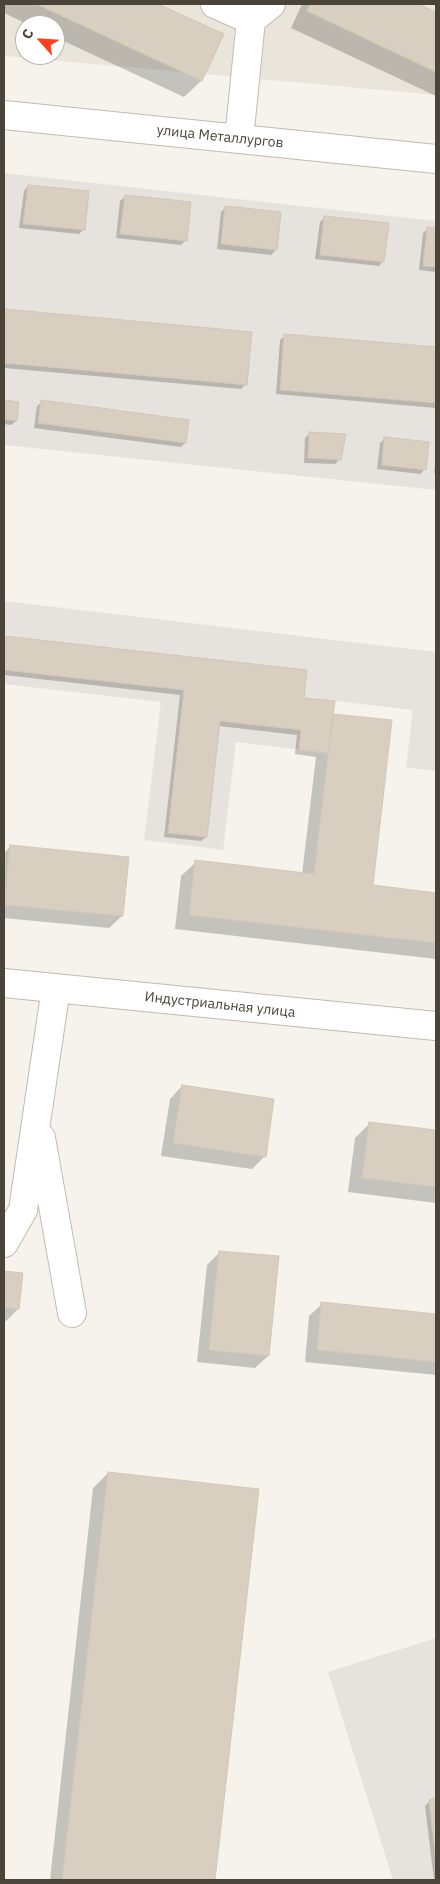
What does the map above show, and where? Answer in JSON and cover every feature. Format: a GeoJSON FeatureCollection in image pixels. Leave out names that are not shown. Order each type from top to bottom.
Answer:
{"type":"FeatureCollection","features":[{"type":"Feature","properties":{"kind":"street"},"geometry":{"type":"LineString","coordinates":[[216,4],[261,12],[239,139]]}},
{"type":"Feature","properties":{"kind":"street","name":"улица Металлургов"},"geometry":{"type":"LineString","coordinates":[[4,115],[436,159]]}},
{"type":"Feature","properties":{"kind":"street"},"geometry":{"type":"LineString","coordinates":[[4,1243],[23,1210],[56,988]]}},
{"type":"Feature","properties":{"kind":"street","name":"Индустриальная улица"},"geometry":{"type":"LineString","coordinates":[[11,989],[56,988],[436,1026]]}},
{"type":"Feature","properties":{"kind":"street"},"geometry":{"type":"LineString","coordinates":[[37,1117],[72,1313]]}},
{"type":"Feature","properties":{"kind":"shaded area"},"geometry":{"type":"Polygon","coordinates":[[[4,4],[436,4],[436,95],[65,62],[65,15],[15,15],[15,57],[4,56],[4,4]]]}},
{"type":"Feature","properties":{"kind":"shaded area"},"geometry":{"type":"Polygon","coordinates":[[[4,173],[436,221],[436,490],[4,445],[4,173]]]}},
{"type":"Feature","properties":{"kind":"shaded area"},"geometry":{"type":"Polygon","coordinates":[[[4,601],[436,652],[436,771],[406,767],[413,710],[335,701],[328,753],[236,742],[223,850],[144,840],[161,702],[4,684],[4,601]]]}},
{"type":"Feature","properties":{"kind":"shaded area"},"geometry":{"type":"Polygon","coordinates":[[[436,1638],[436,1880],[393,1880],[328,1672],[436,1638]]]}},
{"type":"Feature","properties":{"kind":"building"},"geometry":{"type":"Polygon","coordinates":[[[36,4],[158,4],[224,34],[202,81],[65,17],[65,15],[60,15],[36,4]]]}},
{"type":"Feature","properties":{"kind":"building"},"geometry":{"type":"Polygon","coordinates":[[[310,4],[418,4],[436,12],[436,72],[307,11],[310,4]]]}},
{"type":"Feature","properties":{"kind":"building"},"geometry":{"type":"Polygon","coordinates":[[[28,185],[89,191],[85,230],[23,224],[28,185]]]}},
{"type":"Feature","properties":{"kind":"building"},"geometry":{"type":"Polygon","coordinates":[[[125,195],[191,202],[187,241],[120,234],[125,195]]]}},
{"type":"Feature","properties":{"kind":"building"},"geometry":{"type":"Polygon","coordinates":[[[225,206],[281,212],[277,250],[221,244],[225,206]]]}},
{"type":"Feature","properties":{"kind":"building"},"geometry":{"type":"Polygon","coordinates":[[[324,216],[389,223],[384,262],[320,255],[324,216]]]}},
{"type":"Feature","properties":{"kind":"building"},"geometry":{"type":"Polygon","coordinates":[[[427,227],[436,228],[436,267],[423,266],[427,227]]]}},
{"type":"Feature","properties":{"kind":"building"},"geometry":{"type":"Polygon","coordinates":[[[4,309],[252,332],[247,385],[4,363],[4,309]]]}},
{"type":"Feature","properties":{"kind":"building"},"geometry":{"type":"Polygon","coordinates":[[[284,334],[436,347],[436,403],[280,390],[284,334]]]}},
{"type":"Feature","properties":{"kind":"building"},"geometry":{"type":"Polygon","coordinates":[[[4,400],[19,402],[17,421],[4,419],[4,400]]]}},
{"type":"Feature","properties":{"kind":"building"},"geometry":{"type":"Polygon","coordinates":[[[41,400],[189,420],[186,443],[38,423],[41,400]]]}},
{"type":"Feature","properties":{"kind":"building"},"geometry":{"type":"Polygon","coordinates":[[[309,432],[346,434],[341,460],[308,458],[309,432]]]}},
{"type":"Feature","properties":{"kind":"building"},"geometry":{"type":"Polygon","coordinates":[[[384,437],[429,442],[426,470],[382,465],[384,437]]]}},
{"type":"Feature","properties":{"kind":"building"},"geometry":{"type":"Polygon","coordinates":[[[4,636],[307,670],[304,698],[335,701],[328,753],[299,750],[301,730],[220,721],[207,837],[168,833],[184,690],[4,670],[4,636]]]}},
{"type":"Feature","properties":{"kind":"building"},"geometry":{"type":"Polygon","coordinates":[[[333,714],[392,720],[373,885],[436,893],[436,943],[189,915],[195,860],[314,874],[333,714]]]}},
{"type":"Feature","properties":{"kind":"building"},"geometry":{"type":"Polygon","coordinates":[[[10,845],[129,857],[123,916],[4,905],[10,845]]]}},
{"type":"Feature","properties":{"kind":"building"},"geometry":{"type":"Polygon","coordinates":[[[182,1085],[274,1099],[266,1157],[173,1143],[182,1085]]]}},
{"type":"Feature","properties":{"kind":"building"},"geometry":{"type":"Polygon","coordinates":[[[369,1122],[436,1130],[436,1187],[362,1178],[369,1122]]]}},
{"type":"Feature","properties":{"kind":"building"},"geometry":{"type":"Polygon","coordinates":[[[219,1251],[279,1256],[269,1356],[209,1350],[219,1251]]]}},
{"type":"Feature","properties":{"kind":"building"},"geometry":{"type":"Polygon","coordinates":[[[4,1271],[23,1273],[19,1309],[4,1308],[4,1271]]]}},
{"type":"Feature","properties":{"kind":"building"},"geometry":{"type":"Polygon","coordinates":[[[321,1302],[436,1314],[436,1362],[317,1350],[321,1302]]]}},
{"type":"Feature","properties":{"kind":"building"},"geometry":{"type":"Polygon","coordinates":[[[108,1472],[259,1489],[215,1880],[62,1880],[108,1472]]]}},
{"type":"Feature","properties":{"kind":"building"},"geometry":{"type":"Polygon","coordinates":[[[436,1798],[436,1860],[429,1800],[436,1798]]]}}]}
